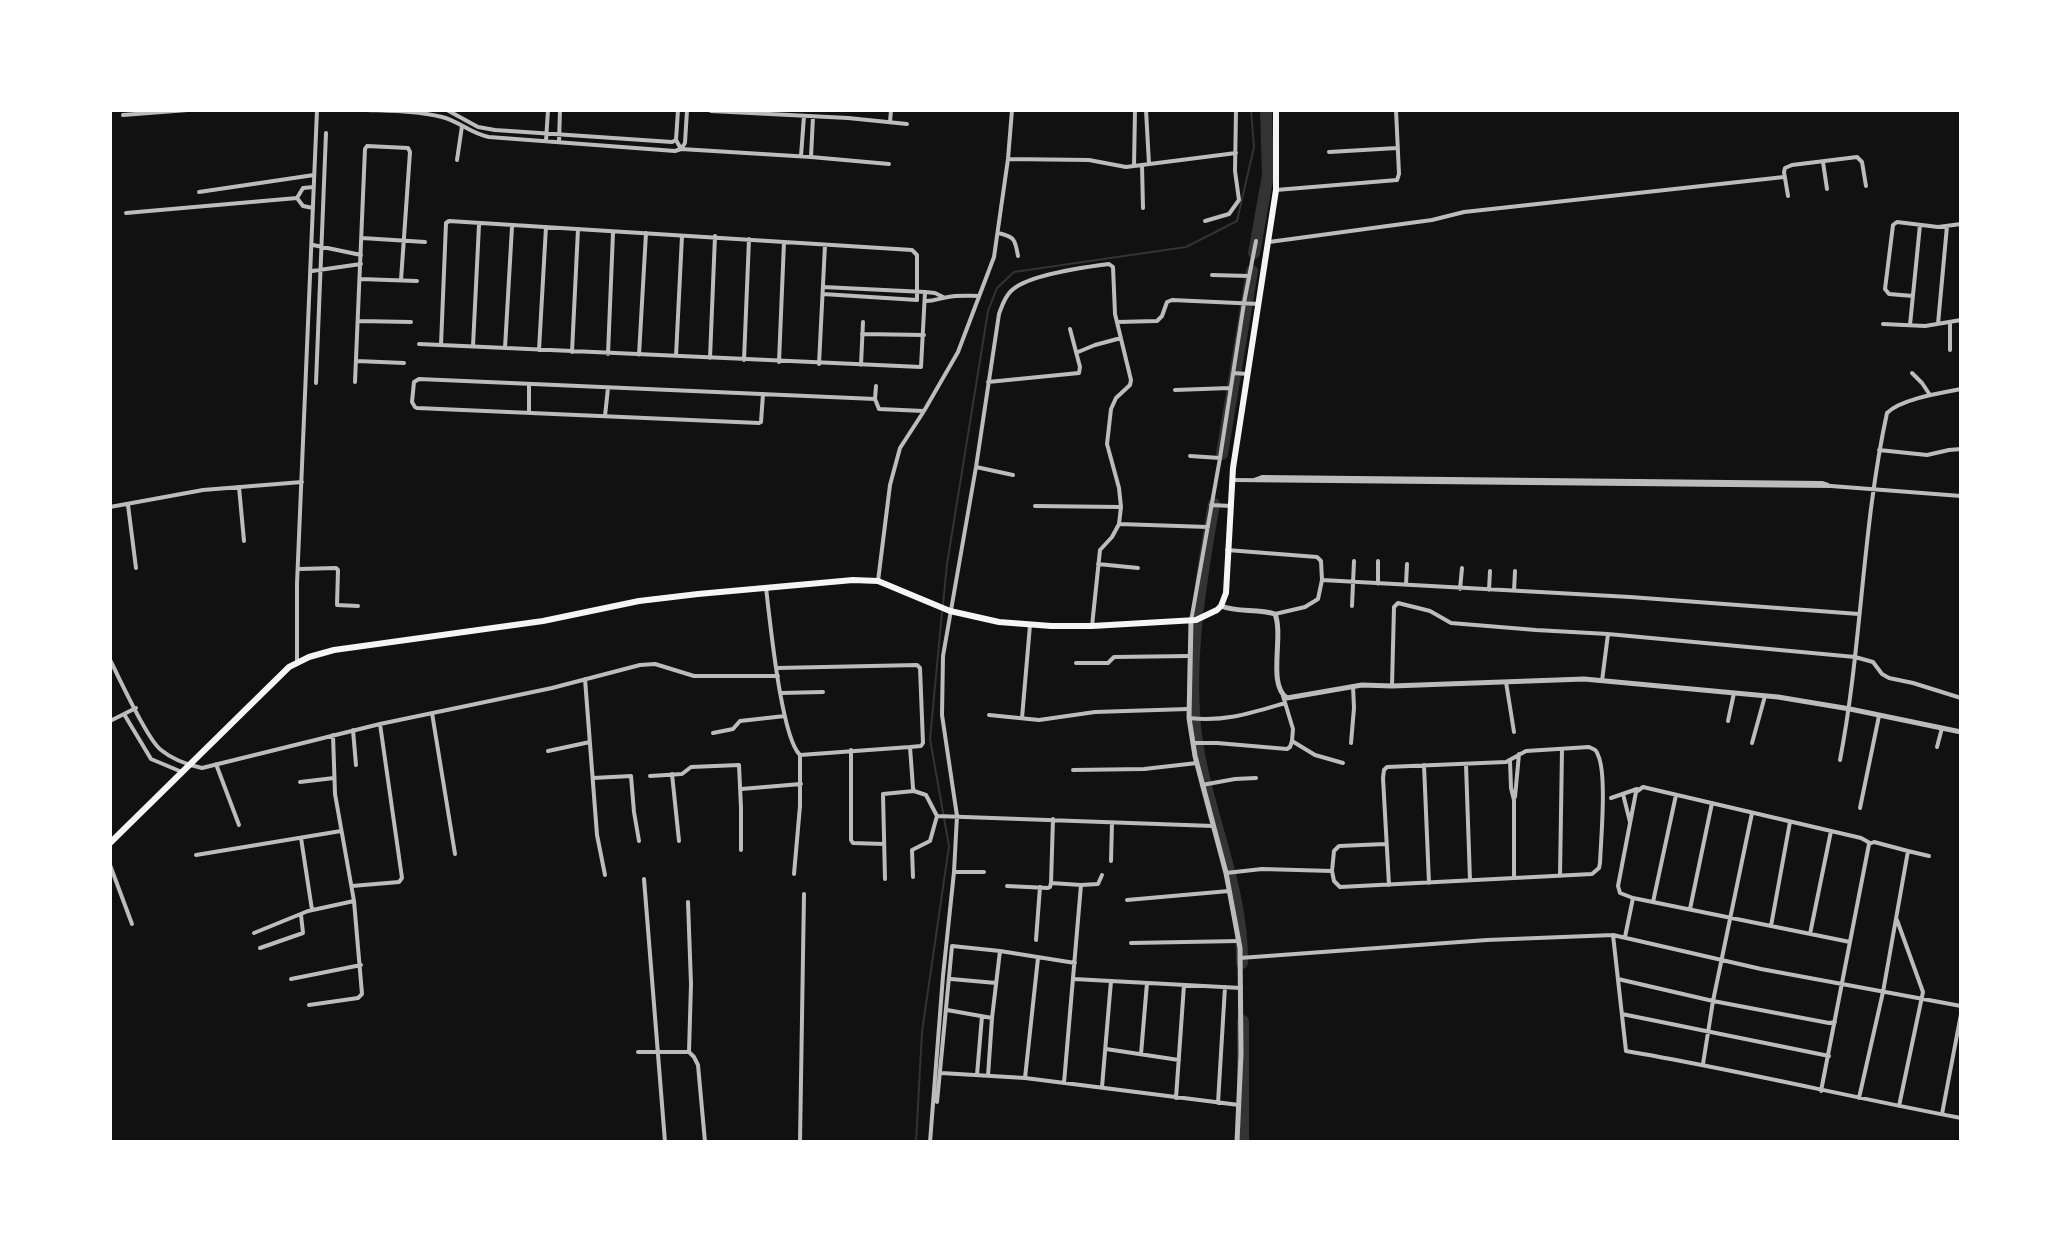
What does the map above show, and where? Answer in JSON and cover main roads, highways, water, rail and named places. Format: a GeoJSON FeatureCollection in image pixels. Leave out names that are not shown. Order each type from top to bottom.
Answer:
{"type":"FeatureCollection","features":[{"type":"Feature","properties":{"kind":"main road"},"geometry":{"type":"LineString","coordinates":[[110,843],[279,676],[297,662],[334,650],[530,623],[639,601],[853,580],[878,581],[948,610],[999,622],[1030,625],[1092,626],[1196,620],[1221,606],[1226,593],[1228,506],[1256,304],[1276,190],[1276,110]]}},
{"type":"Feature","properties":{"kind":"waterway"},"geometry":{"type":"LineString","coordinates":[[943,605],[988,311],[997,288],[1014,272],[1186,247],[1237,221],[1254,147],[1251,110]]}},
{"type":"Feature","properties":{"kind":"waterway"},"geometry":{"type":"LineString","coordinates":[[1254,253],[1268,175],[1266,110]]}},
{"type":"Feature","properties":{"kind":"waterway"},"geometry":{"type":"LineString","coordinates":[[1222,454],[1252,271]]}},
{"type":"Feature","properties":{"kind":"waterway"},"geometry":{"type":"LineString","coordinates":[[1214,504],[1194,648],[1194,706],[1201,764],[1237,905],[1242,963]]}},
{"type":"Feature","properties":{"kind":"waterway"},"geometry":{"type":"LineString","coordinates":[[916,1142],[922,1032],[949,846],[930,739],[942,612]]}},
{"type":"Feature","properties":{"kind":"waterway"},"geometry":{"type":"LineString","coordinates":[[1243,1021],[1243,1142]]}}]}
